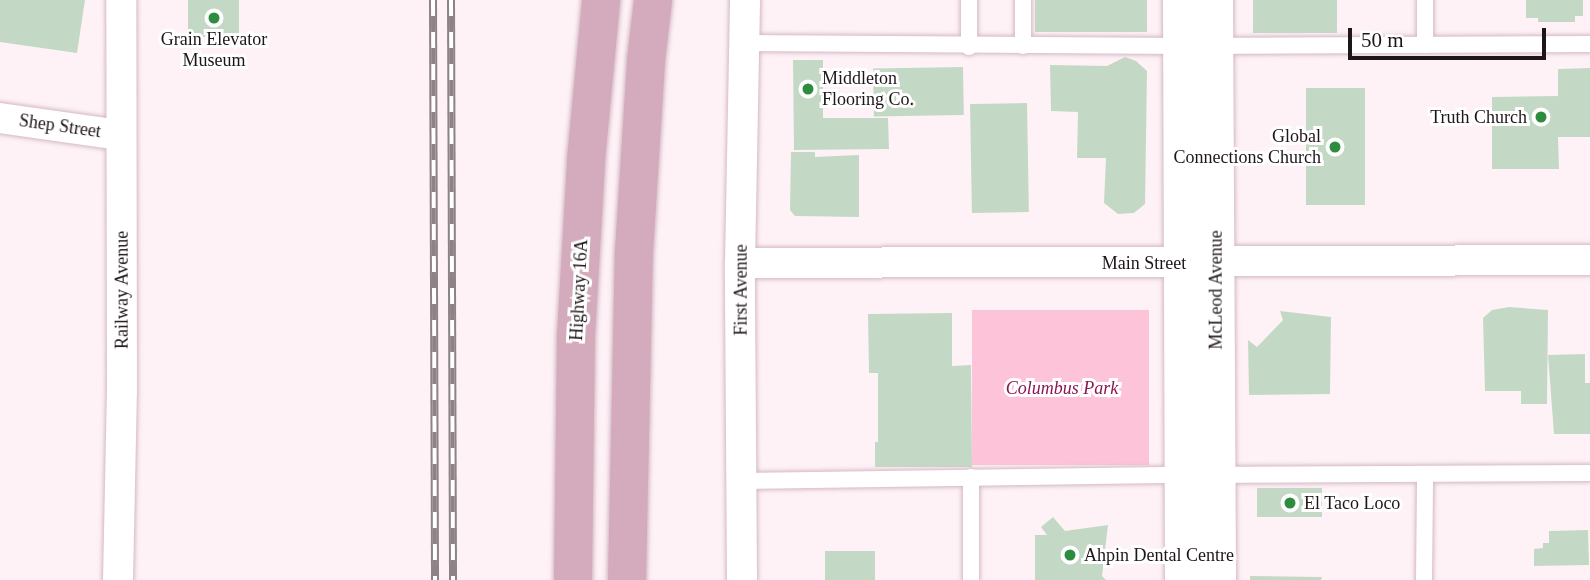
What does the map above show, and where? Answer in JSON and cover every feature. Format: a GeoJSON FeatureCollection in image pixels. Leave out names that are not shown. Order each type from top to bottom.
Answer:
{"type":"FeatureCollection","features":[{"type":"Feature","properties":{"kind":"main road","name":"Highway 16A"},"geometry":{"type":"LineString","coordinates":[[573,580],[577,323],[586,160],[601,0]]}},
{"type":"Feature","properties":{"kind":"main road"},"geometry":{"type":"LineString","coordinates":[[627,580],[634,252],[646,60],[653,0]]}},
{"type":"Feature","properties":{"kind":"street","name":"Railway Avenue"},"geometry":{"type":"LineString","coordinates":[[118,580],[122,391],[121,0]]}},
{"type":"Feature","properties":{"kind":"street","name":"First Avenue"},"geometry":{"type":"LineString","coordinates":[[742,580],[741,43],[745,0]]}},
{"type":"Feature","properties":{"kind":"street","name":"McLeod Avenue"},"geometry":{"type":"LineString","coordinates":[[1182,0],[1198,46],[1200,263],[1200,475],[1184,580]]}},
{"type":"Feature","properties":{"kind":"street","name":"McLeod Avenue"},"geometry":{"type":"LineString","coordinates":[[1198,46],[1214,0]]}},
{"type":"Feature","properties":{"kind":"street","name":"Shep Street"},"geometry":{"type":"LineString","coordinates":[[0,118],[120,135]]}},
{"type":"Feature","properties":{"kind":"street","name":"Main Street"},"geometry":{"type":"LineString","coordinates":[[740,263],[1590,260]]}},
{"type":"Feature","properties":{"kind":"street","name":"McLeod Avenue"},"geometry":{"type":"LineString","coordinates":[[1200,475],[1217,580]]}},
{"type":"Feature","properties":{"kind":"lane"},"geometry":{"type":"LineString","coordinates":[[969,0],[969,47]]}},
{"type":"Feature","properties":{"kind":"lane"},"geometry":{"type":"LineString","coordinates":[[1023,0],[1023,46]]}},
{"type":"Feature","properties":{"kind":"lane"},"geometry":{"type":"LineString","coordinates":[[1425,0],[1425,45]]}},
{"type":"Feature","properties":{"kind":"lane"},"geometry":{"type":"LineString","coordinates":[[741,43],[969,47],[1590,44]]}},
{"type":"Feature","properties":{"kind":"lane"},"geometry":{"type":"LineString","coordinates":[[741,481],[1590,473]]}},
{"type":"Feature","properties":{"kind":"lane"},"geometry":{"type":"LineString","coordinates":[[1424,476],[1424,580]]}},
{"type":"Feature","properties":{"kind":"lane"},"geometry":{"type":"LineString","coordinates":[[971,477],[971,580]]}},
{"type":"Feature","properties":{"kind":"green space","name":"Columbus Park"},"geometry":{"type":"Polygon","coordinates":[[[972,310],[1149,310],[1149,465],[972,465],[972,310]]]}},
{"type":"Feature","properties":{"kind":"building"},"geometry":{"type":"Polygon","coordinates":[[[0,0],[85,0],[77,53],[0,42],[0,0]]]}},
{"type":"Feature","properties":{"kind":"building","name":"Grain Elevator Museum"},"geometry":{"type":"Polygon","coordinates":[[[188,0],[239,0],[239,37],[188,37],[188,0]]]}},
{"type":"Feature","properties":{"kind":"building"},"geometry":{"type":"Polygon","coordinates":[[[1035,0],[1147,0],[1147,32],[1035,32],[1035,0]]]}},
{"type":"Feature","properties":{"kind":"building"},"geometry":{"type":"Polygon","coordinates":[[[1253,0],[1337,0],[1337,33],[1253,33],[1253,0]]]}},
{"type":"Feature","properties":{"kind":"building"},"geometry":{"type":"Polygon","coordinates":[[[1526,0],[1583,0],[1583,16],[1575,16],[1575,22],[1538,22],[1538,18],[1526,18],[1526,0]]]}},
{"type":"Feature","properties":{"kind":"building"},"geometry":{"type":"Polygon","coordinates":[[[1125,57],[1136,61],[1147,71],[1145,204],[1134,213],[1118,214],[1104,203],[1106,158],[1077,158],[1078,112],[1051,111],[1050,65],[1107,66],[1125,57]]]}},
{"type":"Feature","properties":{"kind":"building","name":"Middleton Flooring Co."},"geometry":{"type":"Polygon","coordinates":[[[793,60],[823,60],[823,118],[888,118],[889,149],[794,150],[793,60]]]}},
{"type":"Feature","properties":{"kind":"building"},"geometry":{"type":"Polygon","coordinates":[[[963,67],[964,115],[874,117],[873,69],[963,67]]]}},
{"type":"Feature","properties":{"kind":"building","name":"Truth Church"},"geometry":{"type":"Polygon","coordinates":[[[1590,68],[1590,137],[1558,137],[1559,169],[1492,169],[1492,97],[1558,96],[1558,69],[1590,68]]]}},
{"type":"Feature","properties":{"kind":"building","name":"Global Connections Church"},"geometry":{"type":"Polygon","coordinates":[[[1306,88],[1365,88],[1365,205],[1306,205],[1306,88]]]}},
{"type":"Feature","properties":{"kind":"building"},"geometry":{"type":"Polygon","coordinates":[[[1027,103],[1029,212],[972,213],[970,104],[1027,103]]]}},
{"type":"Feature","properties":{"kind":"building"},"geometry":{"type":"Polygon","coordinates":[[[791,152],[815,152],[815,157],[859,155],[859,217],[795,216],[790,210],[791,152]]]}},
{"type":"Feature","properties":{"kind":"building"},"geometry":{"type":"Polygon","coordinates":[[[1509,307],[1548,310],[1547,404],[1521,404],[1521,391],[1485,391],[1483,318],[1492,310],[1509,307]]]}},
{"type":"Feature","properties":{"kind":"building"},"geometry":{"type":"Polygon","coordinates":[[[1280,311],[1331,317],[1330,394],[1249,395],[1248,340],[1257,347],[1283,320],[1280,311]]]}},
{"type":"Feature","properties":{"kind":"building"},"geometry":{"type":"Polygon","coordinates":[[[952,313],[952,366],[971,365],[972,467],[875,467],[875,442],[878,442],[878,373],[869,373],[868,314],[952,313]]]}},
{"type":"Feature","properties":{"kind":"building"},"geometry":{"type":"Polygon","coordinates":[[[1585,354],[1585,383],[1590,383],[1590,434],[1554,434],[1548,355],[1585,354]]]}},
{"type":"Feature","properties":{"kind":"building","name":"El Taco Loco"},"geometry":{"type":"Polygon","coordinates":[[[1257,488],[1322,488],[1322,517],[1257,517],[1257,488]]]}},
{"type":"Feature","properties":{"kind":"building","name":"Ahpin Dental Centre"},"geometry":{"type":"Polygon","coordinates":[[[1053,517],[1065,531],[1108,525],[1102,576],[1106,580],[1035,580],[1035,535],[1047,535],[1041,527],[1053,517]]]}},
{"type":"Feature","properties":{"kind":"building"},"geometry":{"type":"Polygon","coordinates":[[[1588,530],[1589,565],[1534,566],[1534,549],[1543,548],[1543,543],[1549,543],[1549,531],[1588,530]]]}},
{"type":"Feature","properties":{"kind":"building"},"geometry":{"type":"Polygon","coordinates":[[[825,551],[875,551],[875,580],[825,580],[825,551]]]}},
{"type":"Feature","properties":{"kind":"building"},"geometry":{"type":"Polygon","coordinates":[[[1250,576],[1322,577],[1321,580],[1250,580],[1250,576]]]}},
{"type":"Feature","properties":{"kind":"railway"},"geometry":{"type":"LineString","coordinates":[[433,0],[435,580]]}},
{"type":"Feature","properties":{"kind":"railway"},"geometry":{"type":"LineString","coordinates":[[451,0],[453,580]]}},
{"type":"Feature","properties":{"kind":"place","name":"Grain Elevator Museum"},"geometry":{"type":"Point","coordinates":[214,18]}},
{"type":"Feature","properties":{"kind":"place","name":"Middleton Flooring Co."},"geometry":{"type":"Point","coordinates":[808,89]}},
{"type":"Feature","properties":{"kind":"place","name":"Truth Church"},"geometry":{"type":"Point","coordinates":[1541,117]}},
{"type":"Feature","properties":{"kind":"place","name":"Global Connections Church"},"geometry":{"type":"Point","coordinates":[1335,147]}},
{"type":"Feature","properties":{"kind":"place","name":"El Taco Loco"},"geometry":{"type":"Point","coordinates":[1290,503]}},
{"type":"Feature","properties":{"kind":"place","name":"Ahpin Dental Centre"},"geometry":{"type":"Point","coordinates":[1070,555]}}]}
